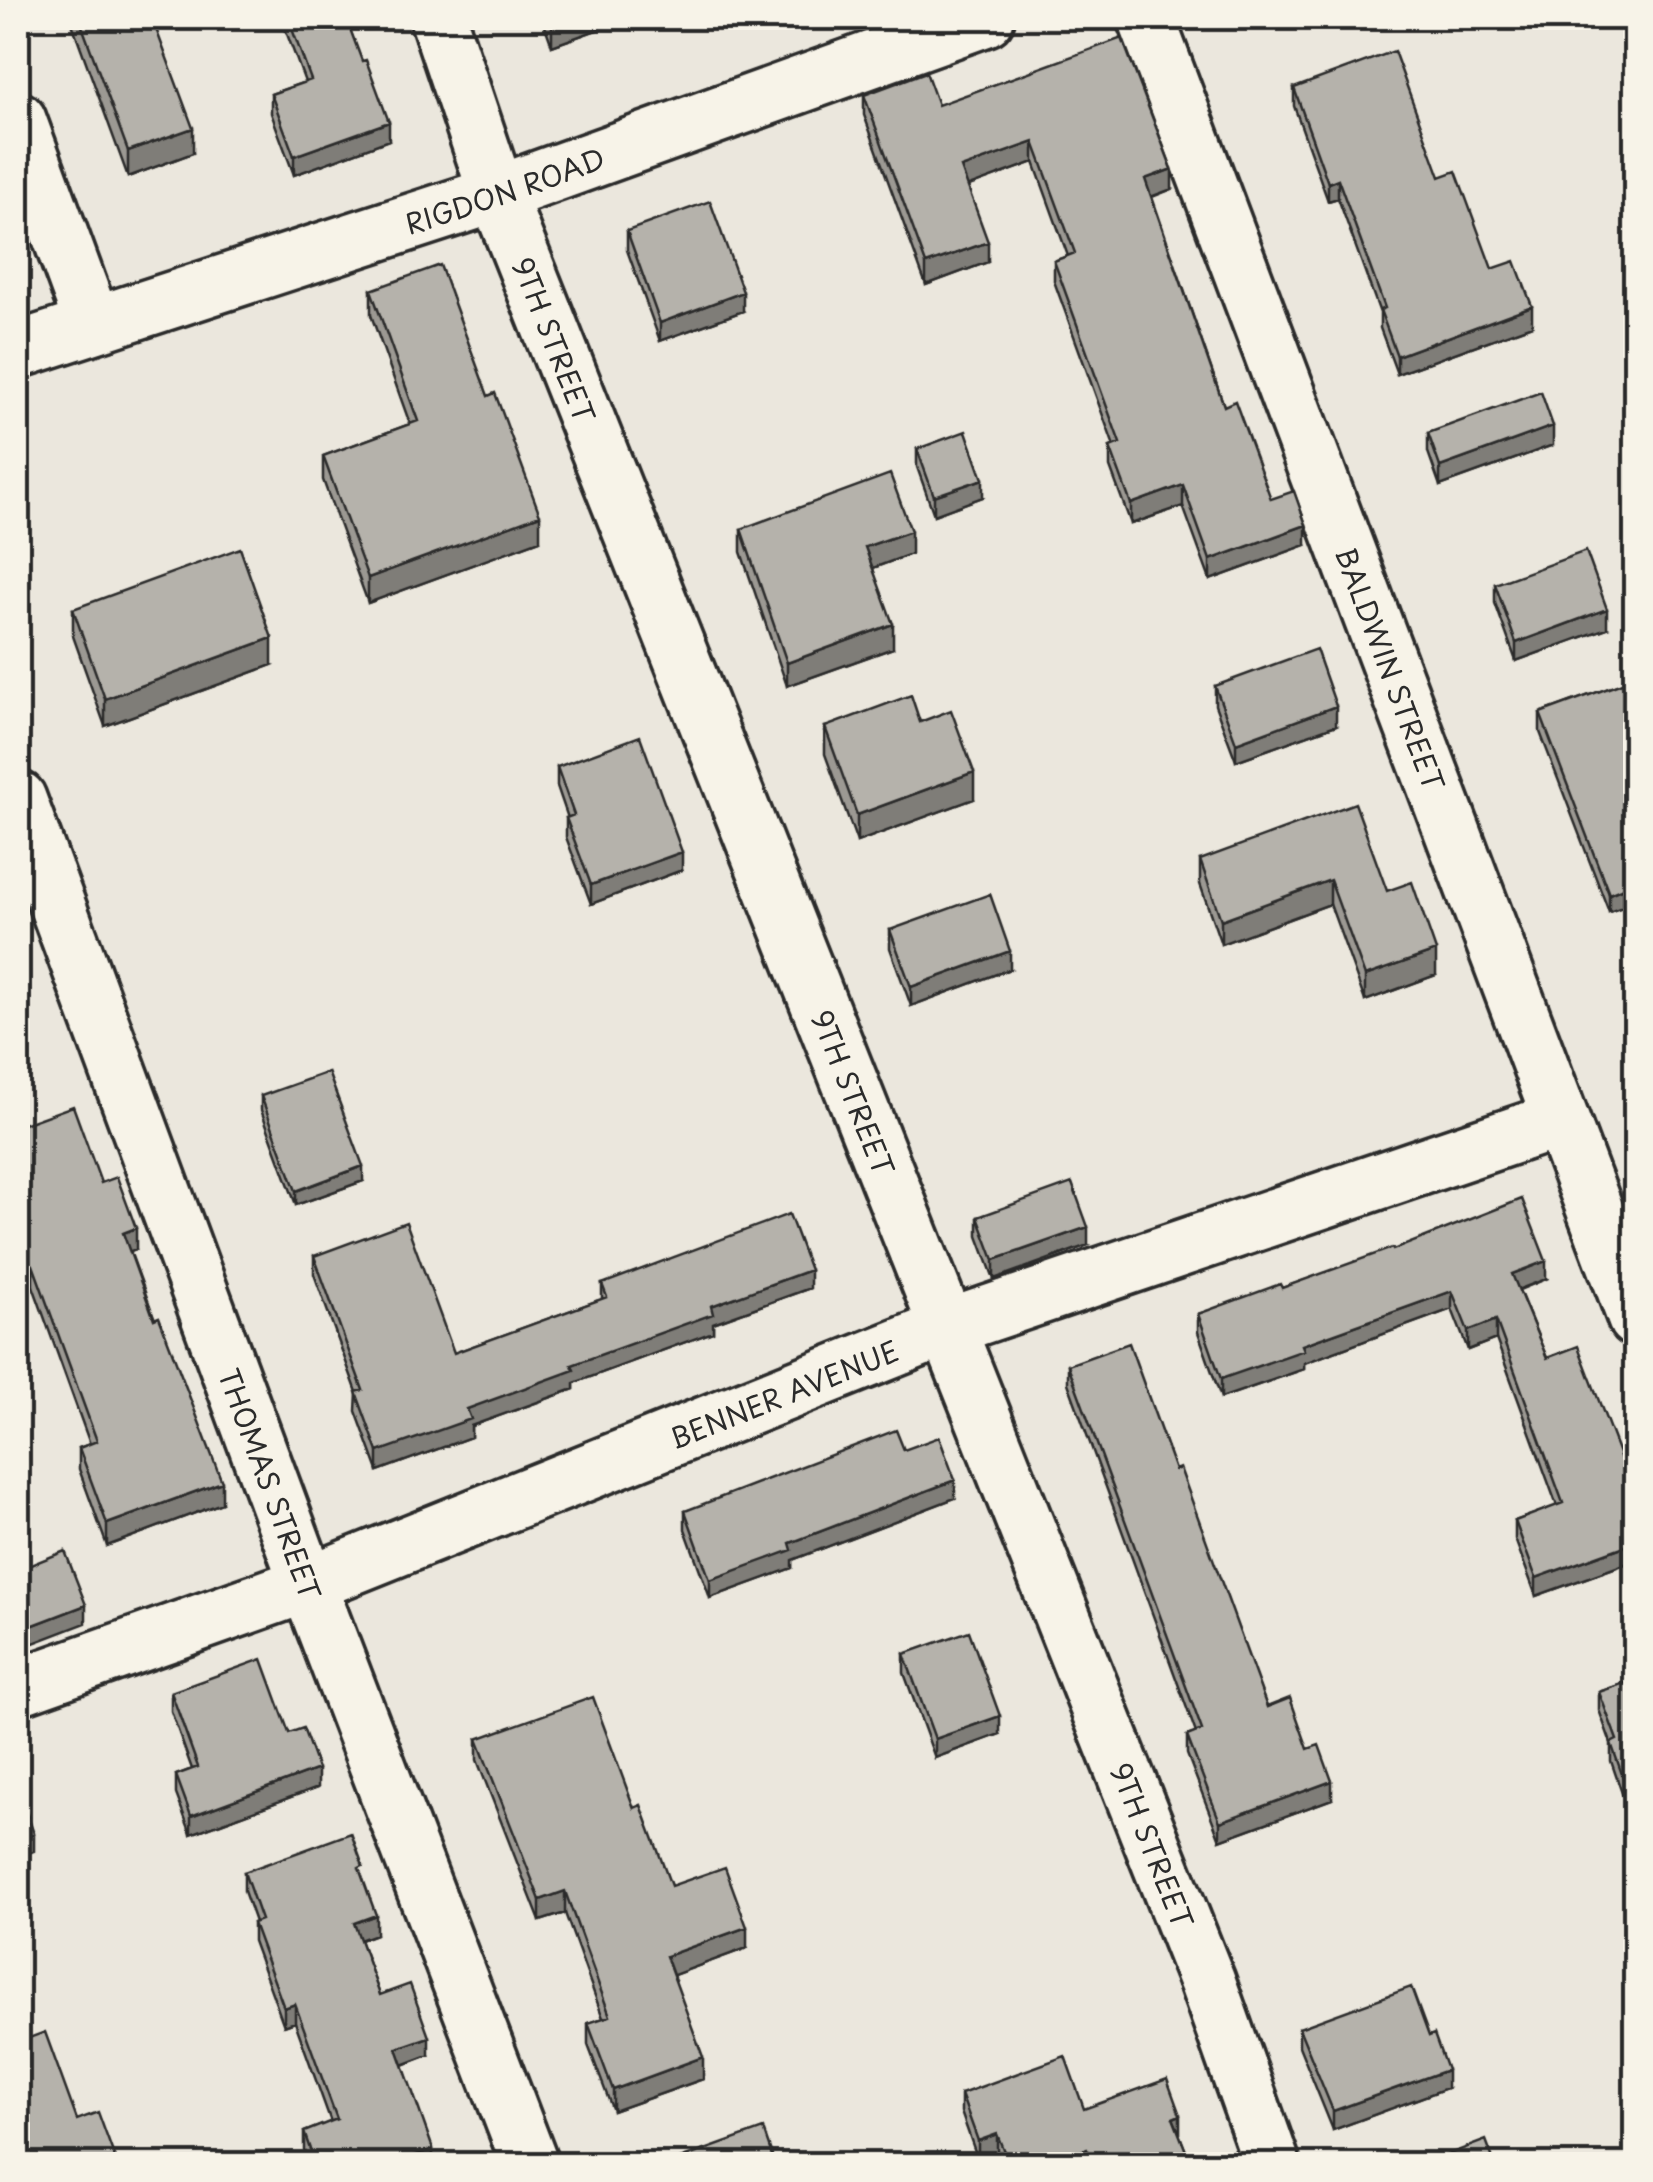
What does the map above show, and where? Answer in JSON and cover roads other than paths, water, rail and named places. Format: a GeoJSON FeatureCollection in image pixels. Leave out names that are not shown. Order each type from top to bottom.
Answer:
{"type":"FeatureCollection","features":[{"type":"Feature","properties":{"kind":"street","name":"9TH STREET"},"geometry":{"type":"LineString","coordinates":[[438,18],[497,194],[949,1327],[1206,1982],[1272,2164]]}},
{"type":"Feature","properties":{"kind":"street","name":"RIGDON ROAD"},"geometry":{"type":"LineString","coordinates":[[18,349],[497,194],[986,18]]}},
{"type":"Feature","properties":{"kind":"street","name":"BALDWIN STREET"},"geometry":{"type":"LineString","coordinates":[[1146,18],[1636,1319]]}},
{"type":"Feature","properties":{"kind":"street"},"geometry":{"type":"LineString","coordinates":[[18,120],[40,247],[93,325]]}},
{"type":"Feature","properties":{"kind":"street","name":"THOMAS STREET"},"geometry":{"type":"LineString","coordinates":[[18,800],[308,1584],[530,2164]]}},
{"type":"Feature","properties":{"kind":"street","name":"BENNER AVENUE"},"geometry":{"type":"LineString","coordinates":[[18,1687],[308,1584],[949,1327],[1559,1120]]}}]}
